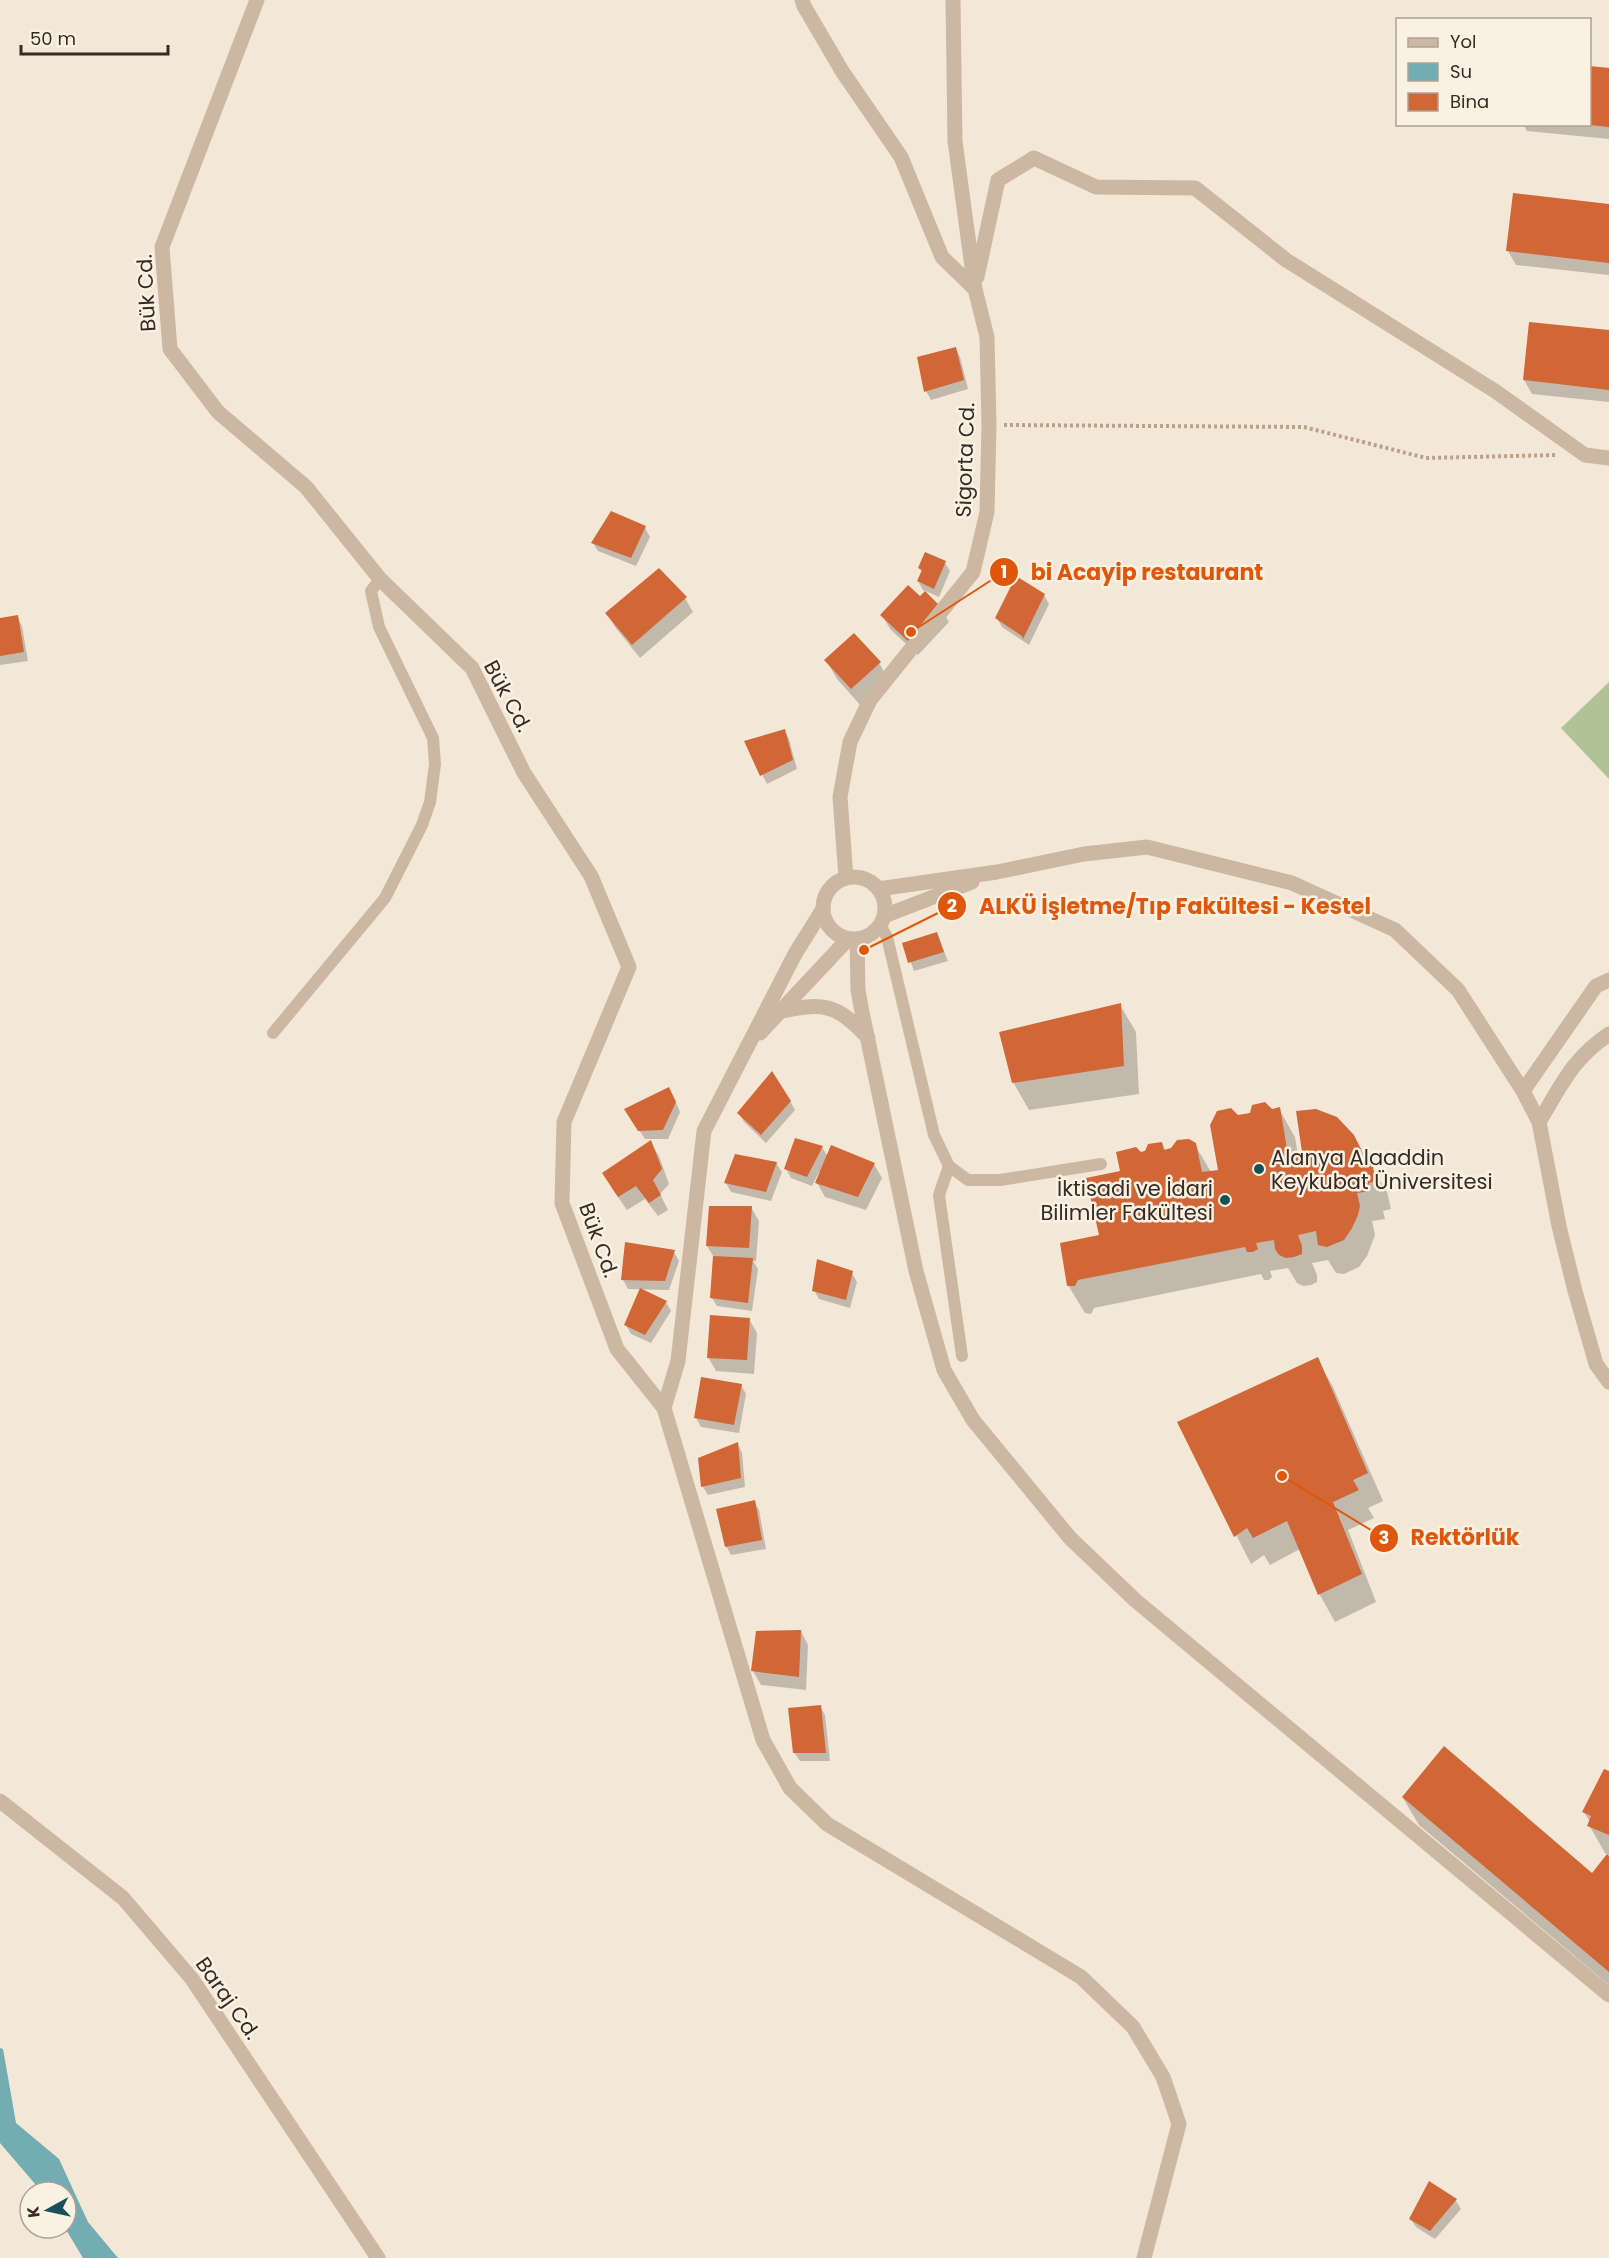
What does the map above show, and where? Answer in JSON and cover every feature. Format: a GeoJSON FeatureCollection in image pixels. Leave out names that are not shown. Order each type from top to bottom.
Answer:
{"type":"FeatureCollection","features":[{"type":"Feature","properties":{"kind":"street","name":"Bük Cd."},"geometry":{"type":"LineString","coordinates":[[257,0],[162,247],[170,349],[218,412],[306,487],[380,579],[472,668],[524,773],[591,876],[629,968],[564,1122],[562,1203],[617,1350],[664,1408]]}},
{"type":"Feature","properties":{"kind":"street"},"geometry":{"type":"LineString","coordinates":[[802,0],[842,71],[901,158],[942,256],[975,289]]}},
{"type":"Feature","properties":{"kind":"street","name":"Sigorta Cd."},"geometry":{"type":"LineString","coordinates":[[846,878],[840,797],[850,742],[870,699],[973,572],[987,512],[989,425],[987,337],[975,289],[955,141],[953,0]]}},
{"type":"Feature","properties":{"kind":"street"},"geometry":{"type":"LineString","coordinates":[[975,289],[998,180],[1034,158],[1096,187],[1195,188],[1286,260],[1495,391],[1585,455],[1609,458]]}},
{"type":"Feature","properties":{"kind":"street"},"geometry":{"type":"LineString","coordinates":[[878,889],[997,872],[1084,854],[1148,846],[1292,883],[1395,930],[1458,990],[1523,1091],[1539,1122],[1559,1226],[1575,1291],[1596,1364],[1609,1382]]}},
{"type":"Feature","properties":{"kind":"street"},"geometry":{"type":"LineString","coordinates":[[997,872],[868,931],[838,935],[825,919],[824,899],[836,883],[846,878],[864,879],[878,889],[884,902],[868,931],[858,973],[858,990],[919,1282],[944,1370],[973,1420],[1070,1538],[1135,1600],[1609,1995]]}},
{"type":"Feature","properties":{"kind":"street"},"geometry":{"type":"LineString","coordinates":[[823,909],[795,954],[704,1131],[678,1361],[664,1408],[763,1740],[790,1788],[827,1824],[1081,1977],[1133,2027],[1163,2077],[1179,2124],[1144,2258]]}},
{"type":"Feature","properties":{"kind":"street"},"geometry":{"type":"LineString","coordinates":[[746,1048],[778,1012],[868,931]]}},
{"type":"Feature","properties":{"kind":"street"},"geometry":{"type":"LineString","coordinates":[[1523,1091],[1596,986],[1609,980]]}},
{"type":"Feature","properties":{"kind":"street"},"geometry":{"type":"LineString","coordinates":[[778,1012],[808,1005],[830,1009],[852,1020],[868,1038]]}},
{"type":"Feature","properties":{"kind":"street"},"geometry":{"type":"LineString","coordinates":[[1539,1122],[1570,1070],[1589,1048],[1609,1034]]}},
{"type":"Feature","properties":{"kind":"street","name":"Baraj Cd."},"geometry":{"type":"LineString","coordinates":[[0,1801],[123,1898],[192,1979],[378,2258]]}},
{"type":"Feature","properties":{"kind":"lane"},"geometry":{"type":"LineString","coordinates":[[273,1033],[385,898],[422,825],[430,802],[435,764],[433,738],[380,627],[371,591],[380,579]]}},
{"type":"Feature","properties":{"kind":"lane"},"geometry":{"type":"LineString","coordinates":[[868,931],[887,937],[934,1135],[950,1166],[968,1180],[1000,1180],[1101,1164]]}},
{"type":"Feature","properties":{"kind":"lane"},"geometry":{"type":"LineString","coordinates":[[950,1166],[939,1195],[962,1356]]}},
{"type":"Feature","properties":{"kind":"path"},"geometry":{"type":"LineString","coordinates":[[989,425],[1304,427],[1426,458],[1585,455]]}},
{"type":"Feature","properties":{"kind":"green space"},"geometry":{"type":"Polygon","coordinates":[[[1609,682],[1609,779],[1561,728],[1609,682]]]}},
{"type":"Feature","properties":{"kind":"water"},"geometry":{"type":"Polygon","coordinates":[[[0,2048],[3,2049],[16,2123],[59,2159],[69,2180],[32,2180],[0,2143],[0,2048]]]}},
{"type":"Feature","properties":{"kind":"water"},"geometry":{"type":"Polygon","coordinates":[[[78,2200],[88,2222],[118,2258],[83,2258],[72,2240],[78,2240],[78,2200]]]}},
{"type":"Feature","properties":{"kind":"building"},"geometry":{"type":"Polygon","coordinates":[[[1591,66],[1609,68],[1609,127],[1591,125],[1591,66]]]}},
{"type":"Feature","properties":{"kind":"building"},"geometry":{"type":"Polygon","coordinates":[[[1513,193],[1609,204],[1609,263],[1506,251],[1513,193]]]}},
{"type":"Feature","properties":{"kind":"building"},"geometry":{"type":"Polygon","coordinates":[[[1529,322],[1609,330],[1609,390],[1523,380],[1529,322]]]}},
{"type":"Feature","properties":{"kind":"building"},"geometry":{"type":"Polygon","coordinates":[[[956,347],[964,380],[924,392],[917,357],[956,347]]]}},
{"type":"Feature","properties":{"kind":"building"},"geometry":{"type":"Polygon","coordinates":[[[611,511],[646,526],[631,558],[591,543],[611,511]]]}},
{"type":"Feature","properties":{"kind":"building"},"geometry":{"type":"Polygon","coordinates":[[[925,552],[946,561],[934,589],[917,581],[922,570],[918,568],[925,552]]]}},
{"type":"Feature","properties":{"kind":"building"},"geometry":{"type":"Polygon","coordinates":[[[659,568],[687,597],[632,645],[605,613],[659,568]]]}},
{"type":"Feature","properties":{"kind":"building"},"geometry":{"type":"Polygon","coordinates":[[[1016,576],[1045,594],[1023,639],[1022,636],[995,618],[1016,576]]]}},
{"type":"Feature","properties":{"kind":"building"},"geometry":{"type":"Polygon","coordinates":[[[908,585],[920,596],[925,591],[942,608],[910,643],[880,615],[908,585]]]}},
{"type":"Feature","properties":{"kind":"building"},"geometry":{"type":"Polygon","coordinates":[[[18,615],[24,652],[0,656],[0,618],[18,615]]]}},
{"type":"Feature","properties":{"kind":"building"},"geometry":{"type":"Polygon","coordinates":[[[854,633],[881,662],[851,689],[824,660],[854,633]]]}},
{"type":"Feature","properties":{"kind":"building"},"geometry":{"type":"Polygon","coordinates":[[[785,729],[793,760],[760,776],[744,741],[785,729]]]}},
{"type":"Feature","properties":{"kind":"building"},"geometry":{"type":"Polygon","coordinates":[[[937,932],[944,952],[908,963],[902,943],[937,932]]]}},
{"type":"Feature","properties":{"kind":"building"},"geometry":{"type":"Polygon","coordinates":[[[1121,1003],[1124,1066],[1012,1083],[999,1032],[1121,1003]]]}},
{"type":"Feature","properties":{"kind":"building"},"geometry":{"type":"Polygon","coordinates":[[[772,1071],[791,1101],[761,1135],[737,1113],[772,1071]]]}},
{"type":"Feature","properties":{"kind":"building"},"geometry":{"type":"Polygon","coordinates":[[[669,1087],[676,1102],[663,1130],[638,1131],[624,1109],[669,1087]]]}},
{"type":"Feature","properties":{"kind":"building","name":"İktisadi ve İdari Bilimler Fakültesi"},"geometry":{"type":"Polygon","coordinates":[[[1265,1102],[1272,1109],[1280,1107],[1288,1155],[1302,1152],[1296,1111],[1316,1109],[1337,1117],[1354,1135],[1361,1149],[1354,1153],[1357,1159],[1363,1159],[1366,1165],[1372,1163],[1376,1181],[1369,1183],[1370,1191],[1357,1193],[1360,1206],[1358,1215],[1344,1240],[1327,1247],[1318,1245],[1316,1231],[1298,1235],[1302,1254],[1294,1257],[1286,1258],[1279,1255],[1275,1249],[1274,1240],[1256,1243],[1258,1249],[1253,1252],[1247,1252],[1245,1247],[1078,1280],[1075,1286],[1067,1286],[1060,1243],[1099,1235],[1086,1178],[1120,1171],[1116,1152],[1136,1147],[1141,1152],[1145,1151],[1148,1144],[1162,1142],[1164,1150],[1171,1148],[1177,1140],[1189,1139],[1196,1143],[1202,1172],[1218,1170],[1210,1125],[1217,1111],[1231,1108],[1238,1115],[1250,1113],[1252,1105],[1265,1102]]]}},
{"type":"Feature","properties":{"kind":"building"},"geometry":{"type":"Polygon","coordinates":[[[795,1138],[823,1146],[807,1177],[784,1169],[795,1138]]]}},
{"type":"Feature","properties":{"kind":"building"},"geometry":{"type":"Polygon","coordinates":[[[651,1140],[662,1169],[653,1180],[661,1195],[649,1203],[636,1186],[618,1197],[602,1173],[651,1140]]]}},
{"type":"Feature","properties":{"kind":"building"},"geometry":{"type":"Polygon","coordinates":[[[831,1145],[875,1163],[858,1197],[815,1183],[831,1145]]]}},
{"type":"Feature","properties":{"kind":"building"},"geometry":{"type":"Polygon","coordinates":[[[735,1154],[777,1162],[766,1192],[724,1183],[735,1154]]]}},
{"type":"Feature","properties":{"kind":"building"},"geometry":{"type":"Polygon","coordinates":[[[709,1206],[752,1206],[749,1248],[706,1246],[709,1206]]]}},
{"type":"Feature","properties":{"kind":"building"},"geometry":{"type":"Polygon","coordinates":[[[625,1242],[675,1250],[665,1281],[621,1280],[625,1242]]]}},
{"type":"Feature","properties":{"kind":"building"},"geometry":{"type":"Polygon","coordinates":[[[713,1256],[753,1258],[748,1303],[710,1298],[713,1256]]]}},
{"type":"Feature","properties":{"kind":"building"},"geometry":{"type":"Polygon","coordinates":[[[817,1259],[853,1271],[846,1300],[812,1291],[817,1259]]]}},
{"type":"Feature","properties":{"kind":"building"},"geometry":{"type":"Polygon","coordinates":[[[640,1288],[667,1301],[645,1335],[624,1325],[640,1288]]]}},
{"type":"Feature","properties":{"kind":"building"},"geometry":{"type":"Polygon","coordinates":[[[710,1315],[750,1318],[747,1360],[707,1358],[710,1315]]]}},
{"type":"Feature","properties":{"kind":"building"},"geometry":{"type":"Polygon","coordinates":[[[1318,1357],[1368,1473],[1353,1480],[1359,1490],[1333,1502],[1362,1574],[1318,1595],[1287,1521],[1253,1538],[1247,1528],[1234,1537],[1177,1422],[1318,1357]]]}},
{"type":"Feature","properties":{"kind":"building"},"geometry":{"type":"Polygon","coordinates":[[[701,1377],[742,1384],[734,1425],[694,1418],[701,1377]]]}},
{"type":"Feature","properties":{"kind":"building"},"geometry":{"type":"Polygon","coordinates":[[[738,1442],[741,1478],[701,1487],[698,1458],[738,1442]]]}},
{"type":"Feature","properties":{"kind":"building"},"geometry":{"type":"Polygon","coordinates":[[[755,1500],[762,1540],[725,1547],[716,1509],[755,1500]]]}},
{"type":"Feature","properties":{"kind":"building"},"geometry":{"type":"Polygon","coordinates":[[[801,1630],[799,1677],[751,1671],[756,1631],[801,1630]]]}},
{"type":"Feature","properties":{"kind":"building"},"geometry":{"type":"Polygon","coordinates":[[[821,1705],[826,1753],[793,1753],[788,1708],[821,1705]]]}},
{"type":"Feature","properties":{"kind":"building"},"geometry":{"type":"Polygon","coordinates":[[[1444,1746],[1592,1873],[1607,1854],[1609,1856],[1609,1972],[1402,1797],[1444,1746]]]}},
{"type":"Feature","properties":{"kind":"building"},"geometry":{"type":"Polygon","coordinates":[[[1604,1769],[1609,1771],[1609,1835],[1587,1826],[1591,1816],[1582,1812],[1604,1769]]]}},
{"type":"Feature","properties":{"kind":"building"},"geometry":{"type":"Polygon","coordinates":[[[1429,2181],[1457,2199],[1430,2231],[1409,2219],[1429,2181]]]}},
{"type":"Feature","properties":{"kind":"place","name":"bi Acayip restaurant"},"geometry":{"type":"Point","coordinates":[911,632]}},
{"type":"Feature","properties":{"kind":"place","name":"ALKÜ İşletme/Tıp Fakültesi - Kestel"},"geometry":{"type":"Point","coordinates":[864,950]}},
{"type":"Feature","properties":{"kind":"place","name":"Alanya Alaaddin Keykubat Üniversitesi"},"geometry":{"type":"Point","coordinates":[1259,1169]}},
{"type":"Feature","properties":{"kind":"place","name":"İktisadi ve İdari Bilimler Fakültesi"},"geometry":{"type":"Point","coordinates":[1225,1200]}},
{"type":"Feature","properties":{"kind":"place","name":"Rektörlük"},"geometry":{"type":"Point","coordinates":[1282,1476]}}]}
